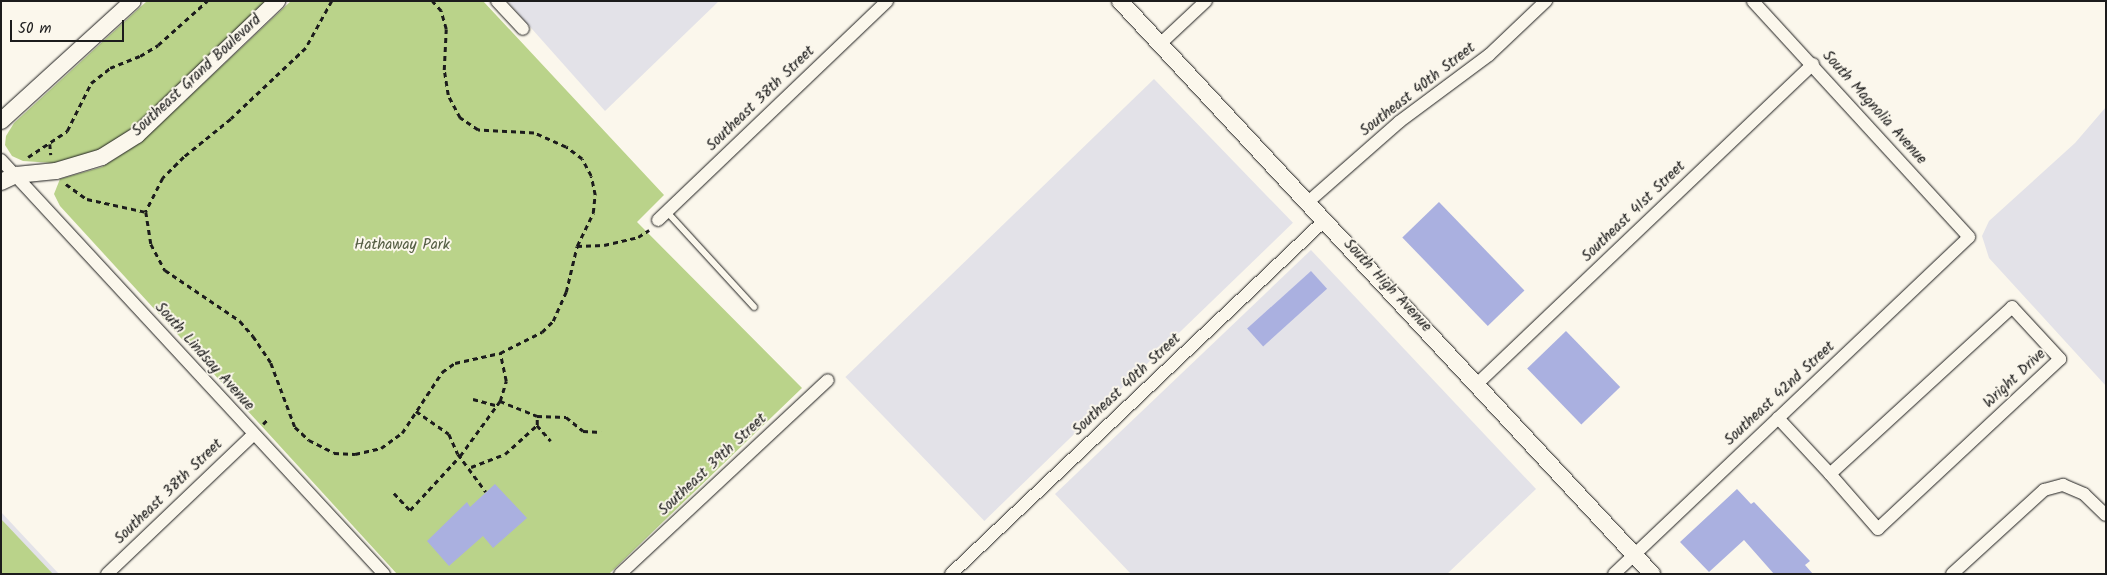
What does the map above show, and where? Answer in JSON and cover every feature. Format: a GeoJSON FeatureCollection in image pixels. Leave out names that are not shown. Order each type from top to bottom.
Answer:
{"type":"FeatureCollection","features":[{"type":"Feature","properties":{"kind":"street"},"geometry":{"type":"LineString","coordinates":[[1,121],[133,1]]}},
{"type":"Feature","properties":{"kind":"street","name":"Southeast Grand Boulevard"},"geometry":{"type":"LineString","coordinates":[[6,171],[56,171],[102,157],[137,135],[277,1]]}},
{"type":"Feature","properties":{"kind":"street"},"geometry":{"type":"LineString","coordinates":[[497,1],[523,29]]}},
{"type":"Feature","properties":{"kind":"street","name":"Southeast 38th Street"},"geometry":{"type":"LineString","coordinates":[[663,216],[887,1]]}},
{"type":"Feature","properties":{"kind":"street","name":"South High Avenue"},"geometry":{"type":"LineString","coordinates":[[1120,1],[1652,574]]}},
{"type":"Feature","properties":{"kind":"street"},"geometry":{"type":"LineString","coordinates":[[1160,44],[1206,1]]}},
{"type":"Feature","properties":{"kind":"street","name":"Southeast 40th Street"},"geometry":{"type":"LineString","coordinates":[[1308,202],[1399,122],[1489,54],[1546,1]]}},
{"type":"Feature","properties":{"kind":"street","name":"South Magnolia Avenue"},"geometry":{"type":"LineString","coordinates":[[1753,1],[1813,64],[1969,237]]}},
{"type":"Feature","properties":{"kind":"street","name":"Southeast 41st Street"},"geometry":{"type":"LineString","coordinates":[[1477,384],[1813,64]]}},
{"type":"Feature","properties":{"kind":"street","name":"South Lindsay Avenue"},"geometry":{"type":"LineString","coordinates":[[6,171],[384,574]]}},
{"type":"Feature","properties":{"kind":"street","name":"Southeast 40th Street"},"geometry":{"type":"LineString","coordinates":[[951,574],[1325,220]]}},
{"type":"Feature","properties":{"kind":"street","name":"Southeast 42nd Street"},"geometry":{"type":"LineString","coordinates":[[1614,574],[1969,237]]}},
{"type":"Feature","properties":{"kind":"street","name":"Wright Drive"},"geometry":{"type":"LineString","coordinates":[[1778,418],[1878,529],[2060,359],[2012,307],[1830,474]]}},
{"type":"Feature","properties":{"kind":"street","name":"Southeast 39th Street"},"geometry":{"type":"LineString","coordinates":[[620,574],[828,380]]}},
{"type":"Feature","properties":{"kind":"street","name":"Southeast 38th Street"},"geometry":{"type":"LineString","coordinates":[[107,574],[253,434]]}},
{"type":"Feature","properties":{"kind":"street"},"geometry":{"type":"LineString","coordinates":[[1952,574],[2044,490],[2063,484],[2084,494],[2106,515]]}},
{"type":"Feature","properties":{"kind":"lane"},"geometry":{"type":"LineString","coordinates":[[663,216],[754,308]]}},
{"type":"Feature","properties":{"kind":"path"},"geometry":{"type":"LineString","coordinates":[[6,171],[50,144],[67,131],[90,83],[110,68],[154,48],[207,1]]}},
{"type":"Feature","properties":{"kind":"path"},"geometry":{"type":"LineString","coordinates":[[332,1],[322,14],[306,48],[231,119],[184,157],[162,178],[146,212],[151,244],[165,270],[240,321],[253,336],[271,363],[292,420],[309,440],[334,452],[355,454],[381,448],[402,433],[442,372],[454,362],[500,353],[542,332],[553,321],[566,292],[577,246],[593,213],[596,195],[591,176],[582,159],[566,147],[534,133],[478,130],[460,118],[448,95],[444,70],[446,29],[441,11],[432,1]]}},
{"type":"Feature","properties":{"kind":"path"},"geometry":{"type":"LineString","coordinates":[[50,144],[56,171],[74,191],[87,198],[146,212]]}},
{"type":"Feature","properties":{"kind":"path"},"geometry":{"type":"LineString","coordinates":[[577,246],[590,248],[638,236],[648,232],[663,216]]}},
{"type":"Feature","properties":{"kind":"path"},"geometry":{"type":"LineString","coordinates":[[394,493],[410,510],[460,456],[495,405],[500,401],[506,381],[500,353]]}},
{"type":"Feature","properties":{"kind":"path"},"geometry":{"type":"LineString","coordinates":[[473,399],[495,405]]}},
{"type":"Feature","properties":{"kind":"path"},"geometry":{"type":"LineString","coordinates":[[500,401],[536,416],[566,417],[583,431],[600,432]]}},
{"type":"Feature","properties":{"kind":"path"},"geometry":{"type":"LineString","coordinates":[[416,411],[449,434],[460,456],[471,467],[486,492]]}},
{"type":"Feature","properties":{"kind":"path"},"geometry":{"type":"LineString","coordinates":[[536,416],[536,426],[551,441]]}},
{"type":"Feature","properties":{"kind":"path"},"geometry":{"type":"LineString","coordinates":[[471,467],[505,454],[536,426]]}},
{"type":"Feature","properties":{"kind":"shaded area"},"geometry":{"type":"Polygon","coordinates":[[[507,1],[719,1],[605,111],[507,1]]]}},
{"type":"Feature","properties":{"kind":"shaded area"},"geometry":{"type":"Polygon","coordinates":[[[1154,79],[1293,223],[984,521],[845,377],[1154,79]]]}},
{"type":"Feature","properties":{"kind":"shaded area"},"geometry":{"type":"Polygon","coordinates":[[[2106,107],[2106,386],[1989,258],[1982,236],[1989,221],[2075,143],[2106,107]]]}},
{"type":"Feature","properties":{"kind":"shaded area"},"geometry":{"type":"Polygon","coordinates":[[[1311,250],[1536,489],[1447,574],[1131,574],[1055,494],[1311,250]]]}},
{"type":"Feature","properties":{"kind":"shaded area"},"geometry":{"type":"Polygon","coordinates":[[[1,512],[59,574],[1,574],[1,512]]]}},
{"type":"Feature","properties":{"kind":"green space"},"geometry":{"type":"Polygon","coordinates":[[[147,1],[266,1],[132,128],[112,143],[95,152],[53,163],[23,161],[12,156],[5,145],[6,136],[14,123],[147,1]]]}},
{"type":"Feature","properties":{"kind":"green space","name":"Hathaway Park"},"geometry":{"type":"Polygon","coordinates":[[[291,1],[483,1],[664,195],[637,222],[802,388],[609,574],[397,574],[60,206],[54,194],[60,179],[102,167],[141,142],[291,1]]]}},
{"type":"Feature","properties":{"kind":"green space"},"geometry":{"type":"Polygon","coordinates":[[[1,519],[53,574],[1,574],[1,519]]]}},
{"type":"Feature","properties":{"kind":"building"},"geometry":{"type":"Polygon","coordinates":[[[1439,202],[1524,290],[1488,326],[1402,237],[1439,202]]]}},
{"type":"Feature","properties":{"kind":"building"},"geometry":{"type":"Polygon","coordinates":[[[1311,271],[1327,289],[1263,346],[1247,329],[1311,271]]]}},
{"type":"Feature","properties":{"kind":"building"},"geometry":{"type":"Polygon","coordinates":[[[1566,331],[1620,387],[1581,425],[1527,369],[1566,331]]]}},
{"type":"Feature","properties":{"kind":"building"},"geometry":{"type":"Polygon","coordinates":[[[495,484],[527,518],[493,548],[483,536],[449,566],[427,541],[467,502],[470,507],[495,484]]]}},
{"type":"Feature","properties":{"kind":"building"},"geometry":{"type":"Polygon","coordinates":[[[1737,489],[1751,504],[1754,502],[1810,561],[1805,565],[1813,574],[1774,574],[1744,540],[1709,572],[1680,542],[1737,489]]]}}]}
